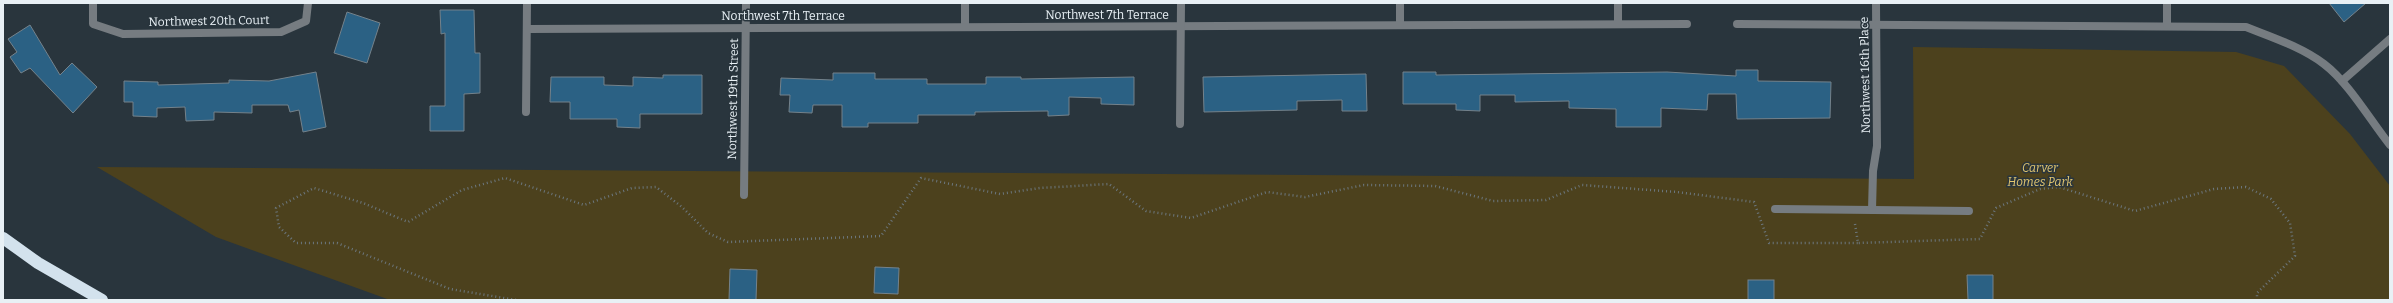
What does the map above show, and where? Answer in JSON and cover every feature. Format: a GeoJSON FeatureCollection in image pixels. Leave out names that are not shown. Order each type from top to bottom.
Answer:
{"type":"FeatureCollection","features":[{"type":"Feature","properties":{"kind":"highway"},"geometry":{"type":"LineString","coordinates":[[3,238],[38,263],[102,300]]}},
{"type":"Feature","properties":{"kind":"street","name":"Northwest 20th Court"},"geometry":{"type":"LineString","coordinates":[[93,3],[93,24],[123,34],[281,32],[306,21],[308,3]]}},
{"type":"Feature","properties":{"kind":"street"},"geometry":{"type":"LineString","coordinates":[[526,112],[528,3]]}},
{"type":"Feature","properties":{"kind":"street","name":"Northwest 19th Street"},"geometry":{"type":"LineString","coordinates":[[744,195],[746,3]]}},
{"type":"Feature","properties":{"kind":"street"},"geometry":{"type":"LineString","coordinates":[[965,3],[965,27]]}},
{"type":"Feature","properties":{"kind":"street"},"geometry":{"type":"LineString","coordinates":[[1180,124],[1181,3]]}},
{"type":"Feature","properties":{"kind":"street"},"geometry":{"type":"LineString","coordinates":[[1400,3],[1400,24]]}},
{"type":"Feature","properties":{"kind":"street"},"geometry":{"type":"LineString","coordinates":[[1618,3],[1618,23]]}},
{"type":"Feature","properties":{"kind":"street","name":"Northwest 16th Place"},"geometry":{"type":"LineString","coordinates":[[1872,210],[1873,171],[1877,146],[1876,3]]}},
{"type":"Feature","properties":{"kind":"street"},"geometry":{"type":"LineString","coordinates":[[2167,3],[2167,25]]}},
{"type":"Feature","properties":{"kind":"street","name":"Northwest 7th Terrace"},"geometry":{"type":"LineString","coordinates":[[528,29],[1180,27],[1618,23],[1687,24]]}},
{"type":"Feature","properties":{"kind":"street"},"geometry":{"type":"LineString","coordinates":[[1737,24],[2167,25],[2246,27],[2324,64],[2342,81],[2390,145]]}},
{"type":"Feature","properties":{"kind":"street"},"geometry":{"type":"LineString","coordinates":[[2342,81],[2390,39]]}},
{"type":"Feature","properties":{"kind":"street"},"geometry":{"type":"LineString","coordinates":[[1775,209],[1969,211]]}},
{"type":"Feature","properties":{"kind":"path"},"geometry":{"type":"LineString","coordinates":[[516,300],[450,289],[336,243],[296,242],[279,227],[276,208],[314,188],[363,202],[408,222],[462,190],[505,178],[584,205],[632,188],[656,187],[682,207],[708,233],[728,242],[881,236],[921,178],[1000,194],[1040,188],[1108,184],[1146,211],[1191,218],[1267,192],[1304,197],[1364,185],[1435,186],[1493,201],[1546,200],[1582,185],[1677,192],[1754,202],[1769,243],[1858,243],[1980,239],[1996,208],[2040,189],[2058,187],[2134,211],[2214,189],[2246,187],[2271,199],[2290,223],[2295,256],[2257,293],[2257,300]]}},
{"type":"Feature","properties":{"kind":"path"},"geometry":{"type":"LineString","coordinates":[[1855,224],[1858,243]]}},
{"type":"Feature","properties":{"kind":"green space","name":"Carver Homes Park"},"geometry":{"type":"Polygon","coordinates":[[[1913,47],[2236,52],[2284,66],[2350,134],[2390,186],[2390,300],[390,300],[216,237],[97,167],[1914,179],[1913,47]]]}},
{"type":"Feature","properties":{"kind":"building"},"geometry":{"type":"Polygon","coordinates":[[[2329,3],[2366,3],[2344,22],[2329,3]]]}},
{"type":"Feature","properties":{"kind":"building"},"geometry":{"type":"Polygon","coordinates":[[[440,10],[474,10],[475,53],[480,53],[480,93],[464,94],[464,131],[430,131],[430,106],[445,106],[445,33],[441,34],[440,10]]]}},
{"type":"Feature","properties":{"kind":"building"},"geometry":{"type":"Polygon","coordinates":[[[347,12],[380,23],[367,63],[334,53],[347,12]]]}},
{"type":"Feature","properties":{"kind":"building"},"geometry":{"type":"Polygon","coordinates":[[[30,25],[60,75],[72,63],[97,87],[73,113],[30,68],[21,73],[10,57],[17,52],[8,39],[30,25]]]}},
{"type":"Feature","properties":{"kind":"building"},"geometry":{"type":"Polygon","coordinates":[[[1736,70],[1758,70],[1758,81],[1831,82],[1830,118],[1737,119],[1736,94],[1708,94],[1707,110],[1661,108],[1661,127],[1616,127],[1616,109],[1569,108],[1569,101],[1515,102],[1515,95],[1480,95],[1480,111],[1456,110],[1456,104],[1403,104],[1403,72],[1436,72],[1436,75],[1667,72],[1736,76],[1736,70]]]}},
{"type":"Feature","properties":{"kind":"building"},"geometry":{"type":"Polygon","coordinates":[[[316,72],[326,127],[303,132],[299,110],[290,112],[288,105],[252,105],[252,113],[214,112],[214,120],[186,121],[185,107],[157,108],[157,117],[133,116],[133,102],[124,102],[124,81],[158,82],[158,85],[229,83],[229,80],[269,81],[316,72]]]}},
{"type":"Feature","properties":{"kind":"building"},"geometry":{"type":"Polygon","coordinates":[[[833,73],[875,73],[875,79],[927,79],[927,84],[986,84],[986,77],[1021,77],[1021,79],[1134,77],[1134,105],[1101,104],[1101,98],[1069,97],[1069,115],[1048,116],[1048,111],[975,112],[975,115],[918,115],[918,123],[868,123],[868,127],[842,127],[842,105],[813,105],[812,113],[789,112],[790,95],[780,95],[781,78],[833,80],[833,73]]]}},
{"type":"Feature","properties":{"kind":"building"},"geometry":{"type":"Polygon","coordinates":[[[1366,74],[1367,111],[1342,111],[1342,100],[1297,101],[1297,110],[1204,112],[1203,77],[1366,74]]]}},
{"type":"Feature","properties":{"kind":"building"},"geometry":{"type":"Polygon","coordinates":[[[663,75],[702,75],[702,114],[640,114],[640,128],[617,127],[617,119],[570,119],[570,102],[550,102],[551,77],[604,77],[604,85],[633,86],[633,77],[663,78],[663,75]]]}},
{"type":"Feature","properties":{"kind":"building"},"geometry":{"type":"Polygon","coordinates":[[[875,267],[899,268],[898,294],[874,293],[875,267]]]}},
{"type":"Feature","properties":{"kind":"building"},"geometry":{"type":"Polygon","coordinates":[[[730,269],[757,270],[756,300],[729,300],[730,269]]]}},
{"type":"Feature","properties":{"kind":"building"},"geometry":{"type":"Polygon","coordinates":[[[1967,275],[1993,275],[1993,300],[1968,300],[1967,275]]]}},
{"type":"Feature","properties":{"kind":"building"},"geometry":{"type":"Polygon","coordinates":[[[1748,280],[1774,280],[1774,300],[1748,300],[1748,280]]]}}]}
